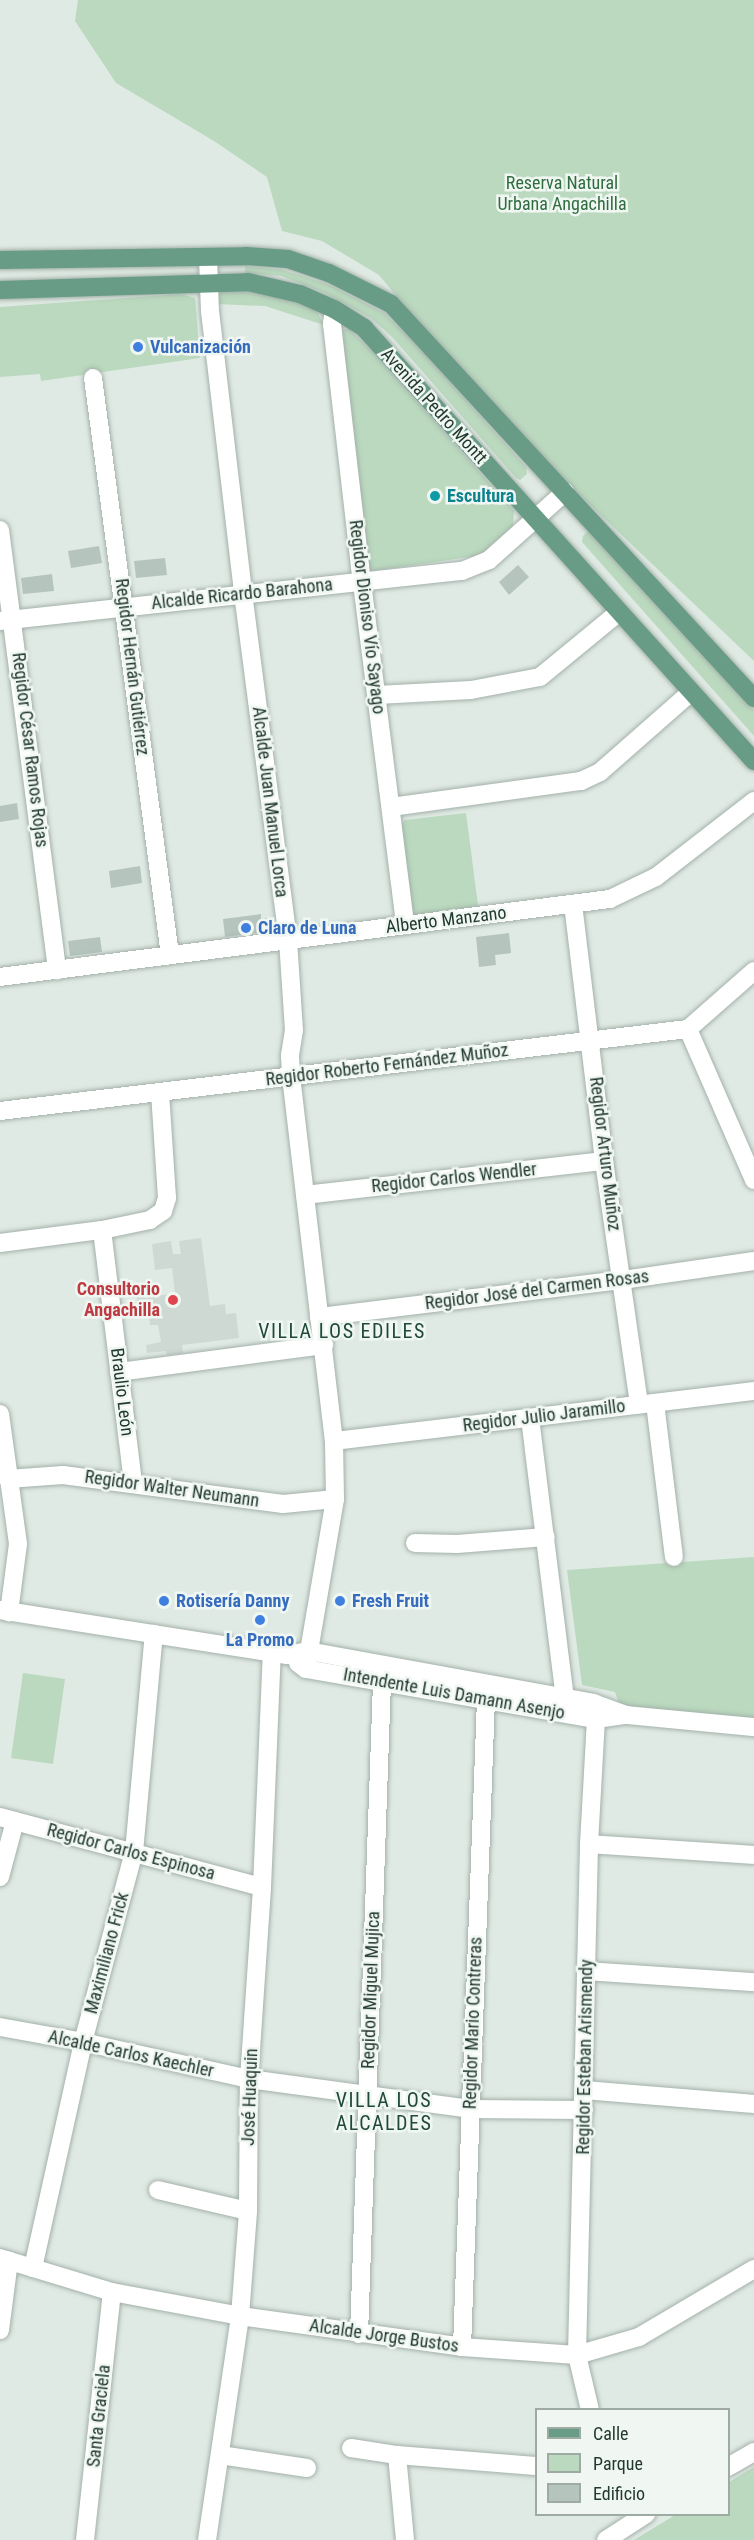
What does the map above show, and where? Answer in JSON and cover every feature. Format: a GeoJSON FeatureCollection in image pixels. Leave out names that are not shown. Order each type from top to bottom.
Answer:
{"type":"FeatureCollection","features":[{"type":"Feature","properties":{"kind":"main road","name":"Avenida Pedro Montt"},"geometry":{"type":"LineString","coordinates":[[0,260],[208,257],[288,259],[329,273],[391,304],[754,698]]}},
{"type":"Feature","properties":{"kind":"main road","name":"Avenida Pedro Montt"},"geometry":{"type":"LineString","coordinates":[[0,290],[248,282],[270,286],[334,309],[364,328],[754,761]]}},
{"type":"Feature","properties":{"kind":"street","name":"Alcalde Juan Manuel Lorca"},"geometry":{"type":"LineString","coordinates":[[208,257],[210,311],[243,592],[288,940],[294,1030],[290,1056],[291,1076],[334,1441],[335,1499],[307,1660]]}},
{"type":"Feature","properties":{"kind":"street","name":"Regidor Dioniso Vío Sayago"},"geometry":{"type":"LineString","coordinates":[[334,309],[332,324],[405,925]]}},
{"type":"Feature","properties":{"kind":"street","name":"Regidor Hernán Gutiérrez"},"geometry":{"type":"LineString","coordinates":[[93,378],[170,955]]}},
{"type":"Feature","properties":{"kind":"street","name":"Alcalde Ricardo Barahona"},"geometry":{"type":"LineString","coordinates":[[7,620],[243,592],[462,571],[489,560],[565,492]]}},
{"type":"Feature","properties":{"kind":"street","name":"Regidor César Ramos Rojas"},"geometry":{"type":"LineString","coordinates":[[0,530],[7,620],[57,970]]}},
{"type":"Feature","properties":{"kind":"street"},"geometry":{"type":"LineString","coordinates":[[377,695],[471,690],[540,677],[619,612]]}},
{"type":"Feature","properties":{"kind":"street"},"geometry":{"type":"LineString","coordinates":[[391,807],[581,781],[600,772],[691,692]]}},
{"type":"Feature","properties":{"kind":"street","name":"Alberto Manzano"},"geometry":{"type":"LineString","coordinates":[[0,977],[610,899],[642,886],[754,801]]}},
{"type":"Feature","properties":{"kind":"street","name":"Regidor Arturo Muñoz"},"geometry":{"type":"LineString","coordinates":[[573,904],[604,1161],[622,1280],[674,1557]]}},
{"type":"Feature","properties":{"kind":"street"},"geometry":{"type":"LineString","coordinates":[[754,971],[688,1029],[754,1180]]}},
{"type":"Feature","properties":{"kind":"street","name":"Regidor Roberto Fernández Muñoz"},"geometry":{"type":"LineString","coordinates":[[0,1111],[688,1029]]}},
{"type":"Feature","properties":{"kind":"street"},"geometry":{"type":"LineString","coordinates":[[0,1243],[102,1230],[150,1220],[163,1211],[166,1205],[160,1092]]}},
{"type":"Feature","properties":{"kind":"street","name":"Regidor Carlos Wendler"},"geometry":{"type":"LineString","coordinates":[[305,1195],[604,1161]]}},
{"type":"Feature","properties":{"kind":"street","name":"Braulio León"},"geometry":{"type":"LineString","coordinates":[[102,1230],[133,1483]]}},
{"type":"Feature","properties":{"kind":"street","name":"Regidor José del Carmen Rosas"},"geometry":{"type":"LineString","coordinates":[[319,1317],[622,1280],[754,1261]]}},
{"type":"Feature","properties":{"kind":"street"},"geometry":{"type":"LineString","coordinates":[[119,1372],[324,1345]]}},
{"type":"Feature","properties":{"kind":"street","name":"Regidor Julio Jaramillo"},"geometry":{"type":"LineString","coordinates":[[334,1441],[754,1391]]}},
{"type":"Feature","properties":{"kind":"street"},"geometry":{"type":"LineString","coordinates":[[0,1414],[18,1544],[4,1611]]}},
{"type":"Feature","properties":{"kind":"street"},"geometry":{"type":"LineString","coordinates":[[530,1418],[565,1706]]}},
{"type":"Feature","properties":{"kind":"street","name":"Regidor Walter Neumann"},"geometry":{"type":"LineString","coordinates":[[8,1479],[63,1475],[283,1504],[335,1499]]}},
{"type":"Feature","properties":{"kind":"street"},"geometry":{"type":"LineString","coordinates":[[415,1543],[457,1544],[546,1537]]}},
{"type":"Feature","properties":{"kind":"street","name":"Intendente Luis Damann Asenjo"},"geometry":{"type":"LineString","coordinates":[[4,1611],[279,1653],[382,1682],[486,1700],[565,1706]]}},
{"type":"Feature","properties":{"kind":"street","name":"Maximiliano Frick"},"geometry":{"type":"LineString","coordinates":[[33,2268],[83,2042],[134,1852],[154,1634]]}},
{"type":"Feature","properties":{"kind":"street","name":"José Huaquin"},"geometry":{"type":"LineString","coordinates":[[207,2540],[240,2316],[248,2211],[249,2079],[279,1653]]}},
{"type":"Feature","properties":{"kind":"street","name":"Intendente Luis Damann Asenjo"},"geometry":{"type":"LineString","coordinates":[[307,1660],[594,1711],[754,1727]]}},
{"type":"Feature","properties":{"kind":"street","name":"Regidor Miguel Mujica"},"geometry":{"type":"LineString","coordinates":[[359,2334],[382,1682]]}},
{"type":"Feature","properties":{"kind":"street","name":"Regidor Mario Contreras"},"geometry":{"type":"LineString","coordinates":[[462,2347],[486,1700]]}},
{"type":"Feature","properties":{"kind":"street","name":"Regidor Esteban Arismendy"},"geometry":{"type":"LineString","coordinates":[[590,2408],[577,2355],[594,1711]]}},
{"type":"Feature","properties":{"kind":"street"},"geometry":{"type":"LineString","coordinates":[[0,1877],[8,1819]]}},
{"type":"Feature","properties":{"kind":"street","name":"Regidor Carlos Espinosa"},"geometry":{"type":"LineString","coordinates":[[8,1819],[262,1887]]}},
{"type":"Feature","properties":{"kind":"street"},"geometry":{"type":"LineString","coordinates":[[589,1844],[754,1855]]}},
{"type":"Feature","properties":{"kind":"street"},"geometry":{"type":"LineString","coordinates":[[587,1971],[754,1982]]}},
{"type":"Feature","properties":{"kind":"street","name":"Alcalde Carlos Kaechler"},"geometry":{"type":"LineString","coordinates":[[0,2027],[83,2042],[249,2079],[470,2109],[584,2110]]}},
{"type":"Feature","properties":{"kind":"street"},"geometry":{"type":"LineString","coordinates":[[584,2090],[754,2104]]}},
{"type":"Feature","properties":{"kind":"street"},"geometry":{"type":"LineString","coordinates":[[158,2190],[248,2211]]}},
{"type":"Feature","properties":{"kind":"street"},"geometry":{"type":"LineString","coordinates":[[0,2330],[4,2260]]}},
{"type":"Feature","properties":{"kind":"street","name":"Alcalde Jorge Bustos"},"geometry":{"type":"LineString","coordinates":[[4,2260],[112,2292],[240,2316],[462,2347],[577,2355],[639,2337],[754,2269]]}},
{"type":"Feature","properties":{"kind":"street","name":"Santa Graciela"},"geometry":{"type":"LineString","coordinates":[[85,2540],[112,2292]]}},
{"type":"Feature","properties":{"kind":"street"},"geometry":{"type":"LineString","coordinates":[[351,2448],[397,2455],[535,2466]]}},
{"type":"Feature","properties":{"kind":"street"},"geometry":{"type":"LineString","coordinates":[[730,2466],[754,2452]]}},
{"type":"Feature","properties":{"kind":"street"},"geometry":{"type":"LineString","coordinates":[[220,2455],[307,2468]]}},
{"type":"Feature","properties":{"kind":"street"},"geometry":{"type":"LineString","coordinates":[[397,2455],[405,2540]]}},
{"type":"Feature","properties":{"kind":"street"},"geometry":{"type":"LineString","coordinates":[[606,2540],[640,2516]]}},
{"type":"Feature","properties":{"kind":"shaded area","name":"Consultorio Angachilla"},"geometry":{"type":"Polygon","coordinates":[[[201,1238],[210,1306],[225,1304],[226,1314],[236,1313],[239,1338],[182,1345],[183,1353],[167,1355],[166,1351],[147,1353],[146,1345],[161,1342],[158,1325],[150,1325],[149,1312],[139,1313],[135,1287],[156,1284],[157,1296],[175,1293],[172,1268],[155,1270],[152,1244],[171,1241],[173,1254],[181,1254],[179,1241],[201,1238]]]}},
{"type":"Feature","properties":{"kind":"green space","name":"Reserva Natural Urbana Angachilla"},"geometry":{"type":"Polygon","coordinates":[[[78,0],[754,0],[754,661],[565,481],[452,363],[379,275],[322,241],[282,231],[267,177],[214,141],[116,83],[75,21],[78,0]]]}},
{"type":"Feature","properties":{"kind":"green space"},"geometry":{"type":"Polygon","coordinates":[[[245,266],[283,270],[330,285],[384,313],[413,341],[526,467],[527,474],[520,480],[516,478],[393,338],[371,318],[323,292],[281,276],[245,273],[245,266]]]}},
{"type":"Feature","properties":{"kind":"green space"},"geometry":{"type":"Polygon","coordinates":[[[233,286],[273,294],[315,308],[324,325],[265,306],[217,304],[218,294],[233,286]]]}},
{"type":"Feature","properties":{"kind":"green space"},"geometry":{"type":"Polygon","coordinates":[[[181,294],[195,298],[200,358],[41,381],[40,374],[0,377],[0,307],[181,294]]]}},
{"type":"Feature","properties":{"kind":"green space"},"geometry":{"type":"Polygon","coordinates":[[[348,328],[373,352],[514,511],[513,526],[487,552],[476,556],[366,572],[337,333],[348,328]]]}},
{"type":"Feature","properties":{"kind":"green space"},"geometry":{"type":"Polygon","coordinates":[[[587,532],[593,532],[754,710],[754,736],[582,542],[587,532]]]}},
{"type":"Feature","properties":{"kind":"green space"},"geometry":{"type":"Polygon","coordinates":[[[466,813],[479,913],[415,920],[410,912],[400,826],[405,820],[466,813]]]}},
{"type":"Feature","properties":{"kind":"green space"},"geometry":{"type":"Polygon","coordinates":[[[754,1557],[754,1720],[622,1712],[615,1692],[582,1685],[567,1570],[754,1557]]]}},
{"type":"Feature","properties":{"kind":"green space"},"geometry":{"type":"Polygon","coordinates":[[[23,1673],[65,1679],[53,1764],[11,1758],[23,1673]]]}},
{"type":"Feature","properties":{"kind":"green space"},"geometry":{"type":"Polygon","coordinates":[[[754,2467],[754,2540],[634,2540],[673,2516],[730,2516],[730,2481],[754,2467]]]}},
{"type":"Feature","properties":{"kind":"building"},"geometry":{"type":"Polygon","coordinates":[[[99,546],[102,563],[71,568],[68,551],[99,546]]]}},
{"type":"Feature","properties":{"kind":"building"},"geometry":{"type":"Polygon","coordinates":[[[165,558],[167,575],[136,578],[134,561],[165,558]]]}},
{"type":"Feature","properties":{"kind":"building"},"geometry":{"type":"Polygon","coordinates":[[[518,565],[529,577],[509,595],[499,582],[518,565]]]}},
{"type":"Feature","properties":{"kind":"building"},"geometry":{"type":"Polygon","coordinates":[[[52,574],[54,591],[23,594],[21,578],[52,574]]]}},
{"type":"Feature","properties":{"kind":"building"},"geometry":{"type":"Polygon","coordinates":[[[17,803],[19,819],[0,822],[0,806],[17,803]]]}},
{"type":"Feature","properties":{"kind":"building"},"geometry":{"type":"Polygon","coordinates":[[[140,866],[142,883],[111,888],[109,871],[140,866]]]}},
{"type":"Feature","properties":{"kind":"building","name":"Claro de Luna"},"geometry":{"type":"Polygon","coordinates":[[[261,914],[261,919],[267,918],[269,931],[225,937],[223,919],[261,914]]]}},
{"type":"Feature","properties":{"kind":"building"},"geometry":{"type":"Polygon","coordinates":[[[509,933],[511,953],[495,955],[496,965],[479,967],[476,937],[509,933]]]}},
{"type":"Feature","properties":{"kind":"building"},"geometry":{"type":"Polygon","coordinates":[[[100,937],[102,952],[70,956],[68,941],[100,937]]]}},
{"type":"Feature","properties":{"kind":"place","name":"Vulcanización"},"geometry":{"type":"Point","coordinates":[138,347]}},
{"type":"Feature","properties":{"kind":"place","name":"Escultura"},"geometry":{"type":"Point","coordinates":[435,496]}},
{"type":"Feature","properties":{"kind":"place","name":"Claro de Luna"},"geometry":{"type":"Point","coordinates":[246,928]}},
{"type":"Feature","properties":{"kind":"place","name":"Consultorio Angachilla"},"geometry":{"type":"Point","coordinates":[173,1300]}},
{"type":"Feature","properties":{"kind":"place","name":"Rotisería Danny"},"geometry":{"type":"Point","coordinates":[164,1601]}},
{"type":"Feature","properties":{"kind":"place","name":"Fresh Fruit"},"geometry":{"type":"Point","coordinates":[340,1601]}},
{"type":"Feature","properties":{"kind":"place","name":"La Promo"},"geometry":{"type":"Point","coordinates":[260,1620]}},
{"type":"Feature","properties":{"kind":"district","name":"VILLA LOS EDILES"},"geometry":{"type":"Point","coordinates":[342,1331]}},
{"type":"Feature","properties":{"kind":"district","name":"VILLA LOS ALCALDES"},"geometry":{"type":"Point","coordinates":[384,2112]}}]}
